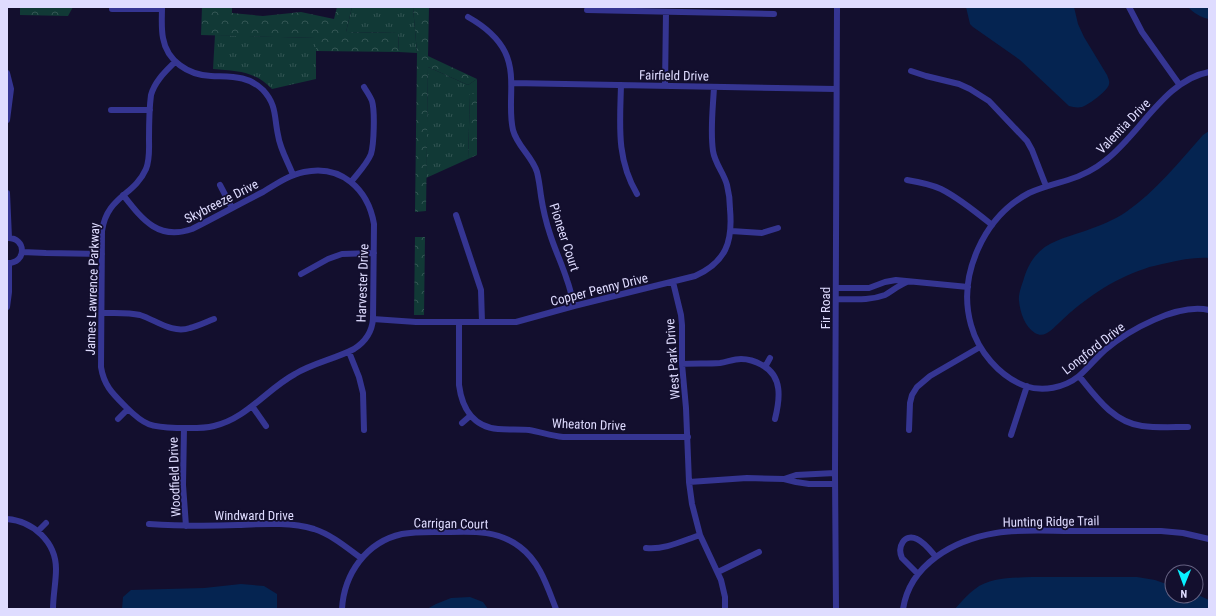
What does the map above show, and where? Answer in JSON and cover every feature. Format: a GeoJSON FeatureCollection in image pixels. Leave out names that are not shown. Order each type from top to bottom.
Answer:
{"type":"FeatureCollection","features":[{"type":"Feature","properties":{"kind":"street","name":"Fir Road"},"geometry":{"type":"LineString","coordinates":[[836,609],[835,473],[837,288],[837,7]]}},
{"type":"Feature","properties":{"kind":"street"},"geometry":{"type":"LineString","coordinates":[[1129,7],[1142,32],[1179,84]]}},
{"type":"Feature","properties":{"kind":"street"},"geometry":{"type":"LineString","coordinates":[[112,9],[162,8],[163,38],[168,52],[175,62],[186,70],[201,75],[234,77],[247,80],[263,90],[274,108],[279,142],[293,175]]}},
{"type":"Feature","properties":{"kind":"street"},"geometry":{"type":"LineString","coordinates":[[587,10],[774,14]]}},
{"type":"Feature","properties":{"kind":"street"},"geometry":{"type":"LineString","coordinates":[[665,86],[666,12]]}},
{"type":"Feature","properties":{"kind":"street","name":"Pioneer Court"},"geometry":{"type":"LineString","coordinates":[[468,17],[483,25],[499,42],[509,62],[512,83],[512,116],[514,131],[520,144],[533,162],[537,171],[541,197],[550,234],[567,280],[574,306]]}},
{"type":"Feature","properties":{"kind":"street","name":"James Lawrence Parkway"},"geometry":{"type":"LineString","coordinates":[[175,62],[156,83],[151,95],[149,158],[145,170],[138,181],[112,205],[105,217],[102,231],[101,367],[102,374],[108,387],[128,409],[142,421],[152,426],[184,428]]}},
{"type":"Feature","properties":{"kind":"street"},"geometry":{"type":"LineString","coordinates":[[911,71],[959,84],[970,89],[989,102],[1027,141],[1046,186]]}},
{"type":"Feature","properties":{"kind":"street","name":"Valentia Drive"},"geometry":{"type":"LineString","coordinates":[[992,225],[1006,210],[1029,194],[1046,186],[1077,177],[1106,160],[1123,145],[1167,95],[1179,84],[1199,74],[1209,72]]}},
{"type":"Feature","properties":{"kind":"street"},"geometry":{"type":"LineString","coordinates":[[7,73],[11,89],[7,120]]}},
{"type":"Feature","properties":{"kind":"street","name":"Fairfield Drive"},"geometry":{"type":"LineString","coordinates":[[512,83],[836,89]]}},
{"type":"Feature","properties":{"kind":"street"},"geometry":{"type":"LineString","coordinates":[[621,85],[621,147],[626,172],[637,194]]}},
{"type":"Feature","properties":{"kind":"street"},"geometry":{"type":"LineString","coordinates":[[351,182],[368,158],[372,147],[372,101],[364,87]]}},
{"type":"Feature","properties":{"kind":"street"},"geometry":{"type":"LineString","coordinates":[[714,87],[713,152],[715,160],[728,188],[731,231],[762,233],[778,228]]}},
{"type":"Feature","properties":{"kind":"street"},"geometry":{"type":"LineString","coordinates":[[111,110],[150,110]]}},
{"type":"Feature","properties":{"kind":"street","name":"Harvester Drive"},"geometry":{"type":"LineString","coordinates":[[184,428],[207,428],[220,425],[232,419],[252,406],[294,374],[349,352],[360,346],[370,333],[373,319],[374,224],[372,212],[362,193],[351,182],[338,175],[320,171],[304,172],[293,175]]}},
{"type":"Feature","properties":{"kind":"street","name":"Skybreeze Drive"},"geometry":{"type":"LineString","coordinates":[[123,195],[147,223],[166,232],[182,232],[192,229],[293,175]]}},
{"type":"Feature","properties":{"kind":"street"},"geometry":{"type":"LineString","coordinates":[[907,180],[925,184],[948,193],[992,225]]}},
{"type":"Feature","properties":{"kind":"street"},"geometry":{"type":"LineString","coordinates":[[220,185],[232,208]]}},
{"type":"Feature","properties":{"kind":"street"},"geometry":{"type":"LineString","coordinates":[[7,193],[8,238],[19,242],[22,252],[18,260],[8,263],[9,292],[7,306]]}},
{"type":"Feature","properties":{"kind":"street"},"geometry":{"type":"LineString","coordinates":[[456,215],[481,290],[482,322]]}},
{"type":"Feature","properties":{"kind":"street","name":"Longford Drive"},"geometry":{"type":"LineString","coordinates":[[992,225],[975,255],[968,287],[967,300],[969,318],[980,347],[986,356],[1000,371],[1012,380],[1026,386],[1043,389],[1054,388],[1067,384],[1079,376],[1105,350],[1119,339],[1136,329],[1166,316],[1187,310],[1197,308],[1209,310]]}},
{"type":"Feature","properties":{"kind":"street","name":"Copper Penny Drive"},"geometry":{"type":"LineString","coordinates":[[373,319],[416,322],[516,322],[695,276],[703,272],[717,261],[726,248],[731,231]]}},
{"type":"Feature","properties":{"kind":"street"},"geometry":{"type":"LineString","coordinates":[[22,252],[102,254]]}},
{"type":"Feature","properties":{"kind":"street"},"geometry":{"type":"LineString","coordinates":[[301,274],[328,259],[342,254],[374,253]]}},
{"type":"Feature","properties":{"kind":"street"},"geometry":{"type":"LineString","coordinates":[[837,288],[864,288],[896,280],[968,287]]}},
{"type":"Feature","properties":{"kind":"street"},"geometry":{"type":"LineString","coordinates":[[836,299],[873,298],[888,293],[897,286],[908,281]]}},
{"type":"Feature","properties":{"kind":"street","name":"West Park Drive"},"geometry":{"type":"LineString","coordinates":[[672,282],[681,315],[682,364],[688,437],[689,482],[692,504],[700,535],[724,588],[725,609]]}},
{"type":"Feature","properties":{"kind":"street"},"geometry":{"type":"LineString","coordinates":[[102,313],[139,315],[178,330],[190,328],[214,320]]}},
{"type":"Feature","properties":{"kind":"street"},"geometry":{"type":"LineString","coordinates":[[459,322],[458,385],[463,403],[470,416],[462,423]]}},
{"type":"Feature","properties":{"kind":"street"},"geometry":{"type":"LineString","coordinates":[[909,430],[910,403],[912,395],[917,387],[930,376],[980,347]]}},
{"type":"Feature","properties":{"kind":"street"},"geometry":{"type":"LineString","coordinates":[[349,352],[362,387],[364,401],[364,430]]}},
{"type":"Feature","properties":{"kind":"street"},"geometry":{"type":"LineString","coordinates":[[765,366],[770,358]]}},
{"type":"Feature","properties":{"kind":"street"},"geometry":{"type":"LineString","coordinates":[[682,364],[720,363],[741,359],[754,361],[765,366],[772,373],[779,388],[779,405],[776,419]]}},
{"type":"Feature","properties":{"kind":"street"},"geometry":{"type":"LineString","coordinates":[[1079,376],[1104,406],[1122,419],[1143,426],[1188,427]]}},
{"type":"Feature","properties":{"kind":"street"},"geometry":{"type":"LineString","coordinates":[[1011,435],[1026,386]]}},
{"type":"Feature","properties":{"kind":"street"},"geometry":{"type":"LineString","coordinates":[[252,406],[266,426]]}},
{"type":"Feature","properties":{"kind":"street"},"geometry":{"type":"LineString","coordinates":[[118,419],[128,409]]}},
{"type":"Feature","properties":{"kind":"street","name":"Wheaton Drive"},"geometry":{"type":"LineString","coordinates":[[470,416],[478,422],[496,429],[530,430],[554,436],[688,437]]}},
{"type":"Feature","properties":{"kind":"street","name":"Woodfield Drive"},"geometry":{"type":"LineString","coordinates":[[184,428],[182,485],[186,526]]}},
{"type":"Feature","properties":{"kind":"street"},"geometry":{"type":"LineString","coordinates":[[784,479],[796,475],[835,473]]}},
{"type":"Feature","properties":{"kind":"street"},"geometry":{"type":"LineString","coordinates":[[689,482],[747,478],[784,479],[809,484],[835,484]]}},
{"type":"Feature","properties":{"kind":"street"},"geometry":{"type":"LineString","coordinates":[[7,519],[22,522],[31,526],[50,544],[56,569],[53,609]]}},
{"type":"Feature","properties":{"kind":"street"},"geometry":{"type":"LineString","coordinates":[[38,531],[46,523]]}},
{"type":"Feature","properties":{"kind":"street","name":"Windward Drive"},"geometry":{"type":"LineString","coordinates":[[149,524],[186,526],[280,524],[304,526],[327,534],[361,558]]}},
{"type":"Feature","properties":{"kind":"street","name":"Hunting Ridge Trail"},"geometry":{"type":"LineString","coordinates":[[904,609],[908,591],[923,568],[936,557],[957,545],[981,537],[1004,532],[1161,531],[1183,533],[1209,539]]}},
{"type":"Feature","properties":{"kind":"street","name":"Carrigan Court"},"geometry":{"type":"LineString","coordinates":[[342,609],[347,581],[361,558],[372,548],[401,534],[481,532],[500,536],[510,541],[523,549],[534,560],[548,587],[556,609]]}},
{"type":"Feature","properties":{"kind":"street"},"geometry":{"type":"LineString","coordinates":[[646,548],[668,546],[700,535]]}},
{"type":"Feature","properties":{"kind":"street"},"geometry":{"type":"LineString","coordinates":[[918,574],[900,554],[900,547],[903,541],[911,537],[916,538],[920,540],[936,557]]}},
{"type":"Feature","properties":{"kind":"street"},"geometry":{"type":"LineString","coordinates":[[718,572],[759,552]]}},
{"type":"Feature","properties":{"kind":"green space"},"geometry":{"type":"Polygon","coordinates":[[[20,7],[73,7],[68,16],[20,15],[20,7]]]}},
{"type":"Feature","properties":{"kind":"green space"},"geometry":{"type":"Polygon","coordinates":[[[202,7],[232,7],[232,13],[263,16],[301,12],[334,19],[337,7],[352,7],[346,32],[398,33],[399,52],[316,51],[316,38],[201,35],[202,7]]]}},
{"type":"Feature","properties":{"kind":"green space"},"geometry":{"type":"Polygon","coordinates":[[[352,7],[413,7],[417,53],[399,52],[398,33],[346,32],[352,7]]]}},
{"type":"Feature","properties":{"kind":"green space"},"geometry":{"type":"Polygon","coordinates":[[[413,7],[429,7],[428,56],[477,79],[468,85],[428,67],[426,211],[415,212],[417,53],[413,7]]]}},
{"type":"Feature","properties":{"kind":"green space"},"geometry":{"type":"Polygon","coordinates":[[[215,35],[316,38],[316,79],[272,89],[266,83],[252,75],[238,71],[213,69],[215,35]]]}},
{"type":"Feature","properties":{"kind":"green space"},"geometry":{"type":"Polygon","coordinates":[[[428,67],[468,85],[477,79],[477,94],[470,95],[468,159],[426,178],[428,67]]]}},
{"type":"Feature","properties":{"kind":"green space"},"geometry":{"type":"Polygon","coordinates":[[[470,94],[477,94],[477,155],[468,159],[470,94]]]}},
{"type":"Feature","properties":{"kind":"green space"},"geometry":{"type":"Polygon","coordinates":[[[415,237],[425,237],[424,315],[414,315],[415,237]]]}},
{"type":"Feature","properties":{"kind":"water"},"geometry":{"type":"Polygon","coordinates":[[[966,7],[1074,7],[1078,24],[1084,37],[1107,75],[1109,82],[1108,87],[1085,106],[1069,106],[1020,60],[973,27],[970,24],[966,7]]]}},
{"type":"Feature","properties":{"kind":"water"},"geometry":{"type":"Polygon","coordinates":[[[1188,7],[1209,7],[1209,19],[1197,14],[1188,7]]]}},
{"type":"Feature","properties":{"kind":"water"},"geometry":{"type":"Polygon","coordinates":[[[1209,131],[1209,258],[1193,258],[1149,267],[1132,273],[1110,284],[1089,298],[1049,332],[1042,335],[1031,330],[1024,319],[1019,298],[1024,278],[1034,258],[1040,251],[1055,241],[1101,225],[1126,212],[1157,186],[1203,135],[1209,131]]]}},
{"type":"Feature","properties":{"kind":"water"},"geometry":{"type":"Polygon","coordinates":[[[1137,577],[1164,583],[1164,604],[1204,604],[1204,598],[1209,600],[1209,609],[955,609],[972,591],[981,585],[995,580],[1010,578],[1137,577]]]}},
{"type":"Feature","properties":{"kind":"water"},"geometry":{"type":"Polygon","coordinates":[[[241,584],[264,586],[277,594],[277,609],[122,609],[123,597],[131,590],[204,588],[241,584]]]}},
{"type":"Feature","properties":{"kind":"water"},"geometry":{"type":"Polygon","coordinates":[[[470,597],[483,602],[488,609],[427,609],[451,598],[470,597]]]}}]}
